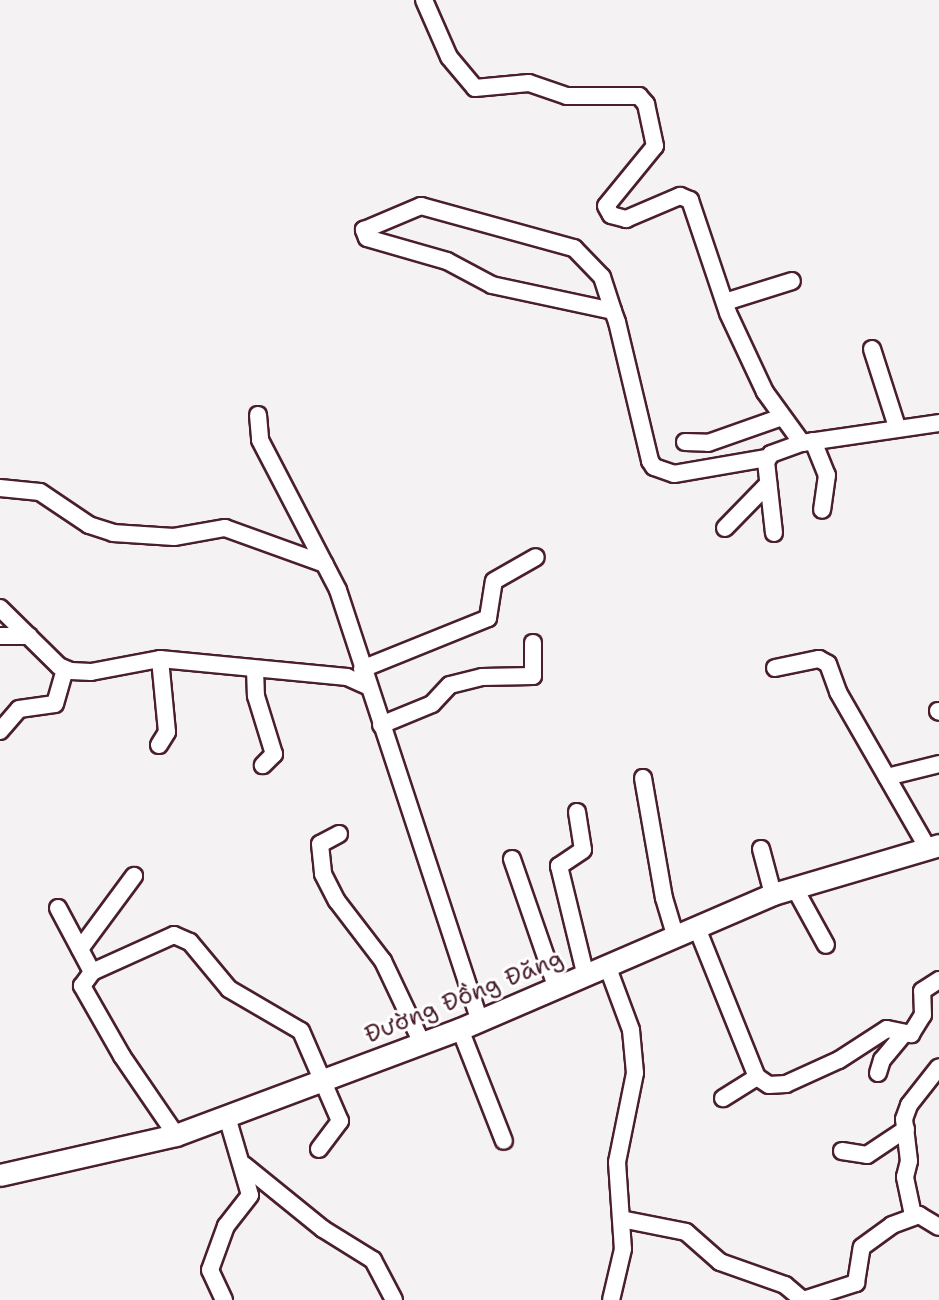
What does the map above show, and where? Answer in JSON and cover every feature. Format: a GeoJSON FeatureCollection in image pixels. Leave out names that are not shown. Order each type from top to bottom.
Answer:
{"type":"FeatureCollection","features":[{"type":"Feature","properties":{"kind":"main road","name":"Đường Đồng Đăng"},"geometry":{"type":"LineString","coordinates":[[0,1175],[176,1135],[460,1029],[608,968],[774,894],[933,846]]}},
{"type":"Feature","properties":{"kind":"street"},"geometry":{"type":"LineString","coordinates":[[424,0],[449,57],[475,88],[529,83],[567,96],[639,96],[646,104],[655,146],[606,206],[611,215],[626,219],[680,197],[690,200],[725,302],[765,392],[782,417],[808,442],[827,475],[821,510]]}},
{"type":"Feature","properties":{"kind":"street"},"geometry":{"type":"LineString","coordinates":[[613,311],[492,285],[447,261],[363,234],[367,227],[421,206],[574,248],[598,268],[613,311],[654,467],[674,474],[767,458],[808,442],[939,423]]}},
{"type":"Feature","properties":{"kind":"street"},"geometry":{"type":"LineString","coordinates":[[725,302],[792,281]]}},
{"type":"Feature","properties":{"kind":"street"},"geometry":{"type":"LineString","coordinates":[[872,349],[897,427]]}},
{"type":"Feature","properties":{"kind":"street"},"geometry":{"type":"LineString","coordinates":[[258,415],[260,440],[338,590],[367,686],[480,1020]]}},
{"type":"Feature","properties":{"kind":"street"},"geometry":{"type":"LineString","coordinates":[[685,442],[708,443],[782,417]]}},
{"type":"Feature","properties":{"kind":"street"},"geometry":{"type":"LineString","coordinates":[[767,458],[774,533]]}},
{"type":"Feature","properties":{"kind":"street"},"geometry":{"type":"LineString","coordinates":[[725,528],[768,484]]}},
{"type":"Feature","properties":{"kind":"street"},"geometry":{"type":"LineString","coordinates":[[0,488],[40,492],[89,525],[113,533],[174,537],[225,528],[324,564]]}},
{"type":"Feature","properties":{"kind":"street"},"geometry":{"type":"LineString","coordinates":[[362,669],[488,618],[494,581],[536,557]]}},
{"type":"Feature","properties":{"kind":"street"},"geometry":{"type":"LineString","coordinates":[[0,608],[65,670],[91,672],[160,659],[347,677],[367,686]]}},
{"type":"Feature","properties":{"kind":"street"},"geometry":{"type":"LineString","coordinates":[[0,636],[29,636]]}},
{"type":"Feature","properties":{"kind":"street"},"geometry":{"type":"LineString","coordinates":[[381,725],[432,704],[450,685],[482,677],[533,676],[533,643]]}},
{"type":"Feature","properties":{"kind":"street"},"geometry":{"type":"LineString","coordinates":[[159,745],[167,732],[160,659]]}},
{"type":"Feature","properties":{"kind":"street"},"geometry":{"type":"LineString","coordinates":[[775,668],[819,659],[828,664],[838,692],[887,777],[933,846]]}},
{"type":"Feature","properties":{"kind":"street"},"geometry":{"type":"LineString","coordinates":[[255,669],[256,696],[274,754],[263,765]]}},
{"type":"Feature","properties":{"kind":"street"},"geometry":{"type":"LineString","coordinates":[[0,731],[19,709],[55,704],[65,670]]}},
{"type":"Feature","properties":{"kind":"street"},"geometry":{"type":"LineString","coordinates":[[887,777],[939,764]]}},
{"type":"Feature","properties":{"kind":"street"},"geometry":{"type":"LineString","coordinates":[[643,778],[676,938]]}},
{"type":"Feature","properties":{"kind":"street"},"geometry":{"type":"LineString","coordinates":[[577,812],[583,850],[559,866],[586,977]]}},
{"type":"Feature","properties":{"kind":"street"},"geometry":{"type":"LineString","coordinates":[[339,834],[320,844],[323,874],[337,901],[383,961],[422,1043]]}},
{"type":"Feature","properties":{"kind":"street"},"geometry":{"type":"LineString","coordinates":[[761,849],[774,894]]}},
{"type":"Feature","properties":{"kind":"street"},"geometry":{"type":"LineString","coordinates":[[512,859],[557,989]]}},
{"type":"Feature","properties":{"kind":"street"},"geometry":{"type":"LineString","coordinates":[[80,949],[134,876]]}},
{"type":"Feature","properties":{"kind":"street"},"geometry":{"type":"LineString","coordinates":[[794,887],[826,946]]}},
{"type":"Feature","properties":{"kind":"street"},"geometry":{"type":"LineString","coordinates":[[58,908],[92,972]]}},
{"type":"Feature","properties":{"kind":"street"},"geometry":{"type":"LineString","coordinates":[[697,928],[758,1077],[769,1085],[786,1084],[839,1060],[887,1029],[904,1034]]}},
{"type":"Feature","properties":{"kind":"street"},"geometry":{"type":"LineString","coordinates":[[176,1135],[84,993],[84,981],[92,972],[166,938],[183,936],[229,989],[302,1031],[340,1126],[319,1149]]}},
{"type":"Feature","properties":{"kind":"street"},"geometry":{"type":"LineString","coordinates":[[608,968],[633,1039],[635,1073],[617,1162],[622,1263],[611,1300]]}},
{"type":"Feature","properties":{"kind":"street"},"geometry":{"type":"LineString","coordinates":[[878,1073],[882,1060],[904,1034],[916,1030],[922,1020],[922,991],[939,980]]}},
{"type":"Feature","properties":{"kind":"street"},"geometry":{"type":"LineString","coordinates":[[460,1029],[504,1141]]}},
{"type":"Feature","properties":{"kind":"street"},"geometry":{"type":"LineString","coordinates":[[913,1215],[905,1177],[909,1161],[906,1129],[909,1105],[939,1067]]}},
{"type":"Feature","properties":{"kind":"street"},"geometry":{"type":"LineString","coordinates":[[723,1098],[758,1077]]}},
{"type":"Feature","properties":{"kind":"street"},"geometry":{"type":"LineString","coordinates":[[224,1300],[210,1270],[226,1226],[249,1197],[244,1165],[227,1117]]}},
{"type":"Feature","properties":{"kind":"street"},"geometry":{"type":"LineString","coordinates":[[842,1151],[867,1154],[906,1129]]}},
{"type":"Feature","properties":{"kind":"street"},"geometry":{"type":"LineString","coordinates":[[244,1165],[323,1229],[373,1260],[394,1300]]}},
{"type":"Feature","properties":{"kind":"street"},"geometry":{"type":"LineString","coordinates":[[621,1219],[687,1232],[720,1262],[785,1284],[803,1300],[856,1283],[865,1243],[913,1215]]}},
{"type":"Feature","properties":{"kind":"street"},"geometry":{"type":"LineString","coordinates":[[913,1215],[939,1227]]}}]}
